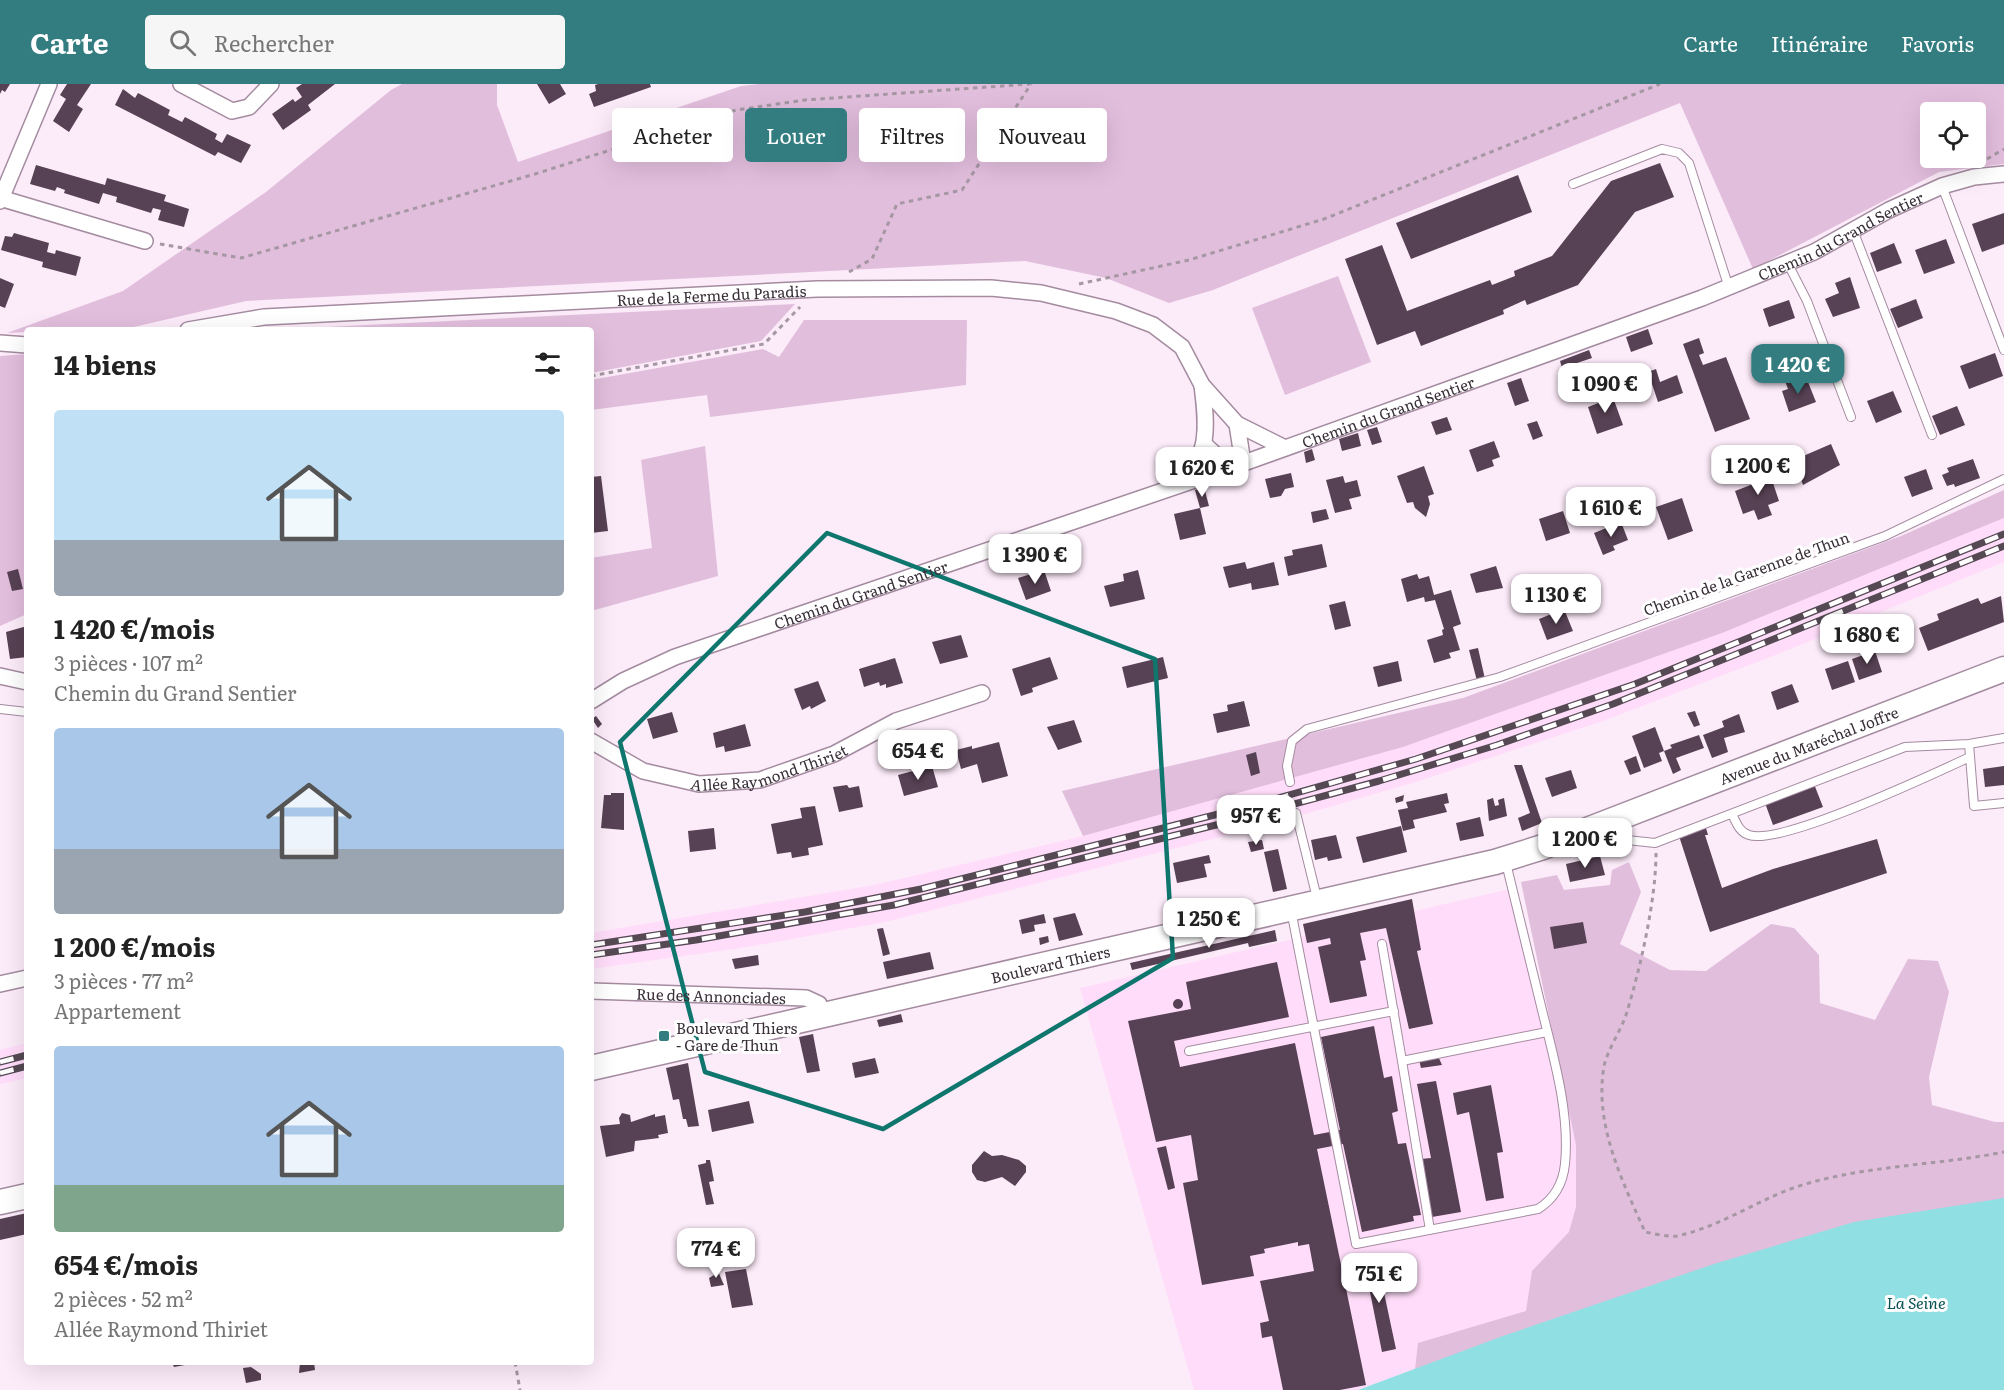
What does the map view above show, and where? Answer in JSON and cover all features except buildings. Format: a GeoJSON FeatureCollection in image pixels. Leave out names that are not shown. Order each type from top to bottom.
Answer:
{"type":"FeatureCollection","features":[{"type":"Feature","properties":{"kind":"main road","name":"Avenue du Maréchal Joffre"},"geometry":{"type":"LineString","coordinates":[[1605,823],[2004,669]]}},
{"type":"Feature","properties":{"kind":"main road","name":"Boulevard Thiers"},"geometry":{"type":"LineString","coordinates":[[594,1067],[1505,860],[1605,823]]}},
{"type":"Feature","properties":{"kind":"main road"},"geometry":{"type":"LineString","coordinates":[[0,1202],[24,1197]]}},
{"type":"Feature","properties":{"kind":"street"},"geometry":{"type":"LineString","coordinates":[[48,84],[0,199],[144,241]]}},
{"type":"Feature","properties":{"kind":"street"},"geometry":{"type":"LineString","coordinates":[[181,84],[232,111],[249,107],[271,84]]}},
{"type":"Feature","properties":{"kind":"street","name":"Chemin du Grand Sentier"},"geometry":{"type":"LineString","coordinates":[[594,699],[646,669],[675,657],[1191,482],[1729,288],[1788,264],[1889,210],[1942,186],[1974,177],[2004,174]]}},
{"type":"Feature","properties":{"kind":"street","name":"Rue de la Ferme du Paradis"},"geometry":{"type":"LineString","coordinates":[[206,327],[264,317],[818,289],[991,288],[1041,293],[1095,306],[1153,326],[1182,347],[1202,384],[1237,424],[1285,448]]}},
{"type":"Feature","properties":{"kind":"street"},"geometry":{"type":"LineString","coordinates":[[0,343],[24,345]]}},
{"type":"Feature","properties":{"kind":"street","name":"Rue de la Ferme du Paradis"},"geometry":{"type":"LineString","coordinates":[[1191,482],[1194,464],[1204,444],[1206,420],[1202,384]]}},
{"type":"Feature","properties":{"kind":"street"},"geometry":{"type":"LineString","coordinates":[[1236,466],[1237,424]]}},
{"type":"Feature","properties":{"kind":"street"},"geometry":{"type":"LineString","coordinates":[[1204,444],[1236,466]]}},
{"type":"Feature","properties":{"kind":"street"},"geometry":{"type":"LineString","coordinates":[[0,675],[24,681]]}},
{"type":"Feature","properties":{"kind":"street","name":"Allée Raymond Thiriet"},"geometry":{"type":"LineString","coordinates":[[594,743],[643,771],[699,784],[760,780],[834,754],[896,721],[982,693]]}},
{"type":"Feature","properties":{"kind":"street"},"geometry":{"type":"LineString","coordinates":[[0,984],[24,979]]}},
{"type":"Feature","properties":{"kind":"street","name":"Rue des Annonciades"},"geometry":{"type":"LineString","coordinates":[[594,991],[806,998],[819,1004],[822,1015]]}},
{"type":"Feature","properties":{"kind":"lane"},"geometry":{"type":"LineString","coordinates":[[1573,184],[1662,149],[1679,153],[1689,163],[1729,288]]}},
{"type":"Feature","properties":{"kind":"lane"},"geometry":{"type":"LineString","coordinates":[[1942,186],[2004,350]]}},
{"type":"Feature","properties":{"kind":"lane"},"geometry":{"type":"LineString","coordinates":[[1853,230],[1932,435]]}},
{"type":"Feature","properties":{"kind":"lane"},"geometry":{"type":"LineString","coordinates":[[1788,264],[1808,301],[1851,417]]}},
{"type":"Feature","properties":{"kind":"lane","name":"Chemin de la Garenne de Thun"},"geometry":{"type":"LineString","coordinates":[[1290,782],[1287,766],[1292,741],[1307,729],[1500,677],[1885,536],[2004,479]]}},
{"type":"Feature","properties":{"kind":"lane"},"geometry":{"type":"LineString","coordinates":[[0,709],[24,712]]}},
{"type":"Feature","properties":{"kind":"lane"},"geometry":{"type":"LineString","coordinates":[[1605,823],[1627,840],[1655,843],[1905,747],[1969,744],[2004,738]]}},
{"type":"Feature","properties":{"kind":"lane"},"geometry":{"type":"LineString","coordinates":[[1969,744],[1974,806],[2004,803]]}},
{"type":"Feature","properties":{"kind":"lane"},"geometry":{"type":"LineString","coordinates":[[1732,814],[1740,830],[1749,835],[1768,836],[1852,809],[1970,757]]}},
{"type":"Feature","properties":{"kind":"lane"},"geometry":{"type":"LineString","coordinates":[[1296,813],[1318,902]]}},
{"type":"Feature","properties":{"kind":"lane"},"geometry":{"type":"LineString","coordinates":[[1291,909],[1356,1244],[1538,1209],[1550,1201],[1560,1185],[1565,1166],[1566,1137],[1556,1068],[1505,860]]}},
{"type":"Feature","properties":{"kind":"lane"},"geometry":{"type":"LineString","coordinates":[[1382,944],[1430,1230]]}},
{"type":"Feature","properties":{"kind":"lane"},"geometry":{"type":"LineString","coordinates":[[1189,1051],[1394,1011]]}},
{"type":"Feature","properties":{"kind":"lane"},"geometry":{"type":"LineString","coordinates":[[1402,1060],[1547,1032]]}},
{"type":"Feature","properties":{"kind":"path"},"geometry":{"type":"LineString","coordinates":[[144,241],[241,258],[535,174],[736,110],[805,100],[1030,84]]}},
{"type":"Feature","properties":{"kind":"path"},"geometry":{"type":"LineString","coordinates":[[845,274],[872,259],[897,204],[962,190],[1030,84]]}},
{"type":"Feature","properties":{"kind":"path"},"geometry":{"type":"LineString","coordinates":[[1075,285],[1189,260],[1324,219],[1660,84]]}},
{"type":"Feature","properties":{"kind":"path"},"geometry":{"type":"LineString","coordinates":[[594,375],[764,344],[818,289]]}},
{"type":"Feature","properties":{"kind":"path"},"geometry":{"type":"LineString","coordinates":[[1655,843],[1656,875],[1637,972],[1625,1016],[1605,1065],[1604,1087],[1604,1110],[1612,1157],[1645,1232],[1675,1236],[1717,1222],[1808,1183],[1889,1167],[1970,1159],[2004,1152]]}},
{"type":"Feature","properties":{"kind":"path"},"geometry":{"type":"LineString","coordinates":[[516,1365],[520,1390]]}},
{"type":"Feature","properties":{"kind":"highlighted area"},"geometry":{"type":"Polygon","coordinates":[[[827,533],[1155,659],[1173,958],[883,1129],[705,1072],[620,742],[827,533]]]}},
{"type":"Feature","properties":{"kind":"shaded area"},"geometry":{"type":"Polygon","coordinates":[[[402,84],[497,84],[497,105],[518,162],[612,130],[612,162],[733,162],[733,108],[676,108],[741,86],[759,84],[2004,84],[2004,164],[1986,166],[1986,102],[1920,102],[1920,168],[1972,168],[1939,172],[1753,269],[1680,103],[1213,290],[1169,303],[1106,278],[1025,261],[246,301],[134,327],[24,327],[24,332],[7,333],[123,291],[266,192],[391,90],[402,84]]]}},
{"type":"Feature","properties":{"kind":"shaded area"},"geometry":{"type":"Polygon","coordinates":[[[1338,276],[1371,362],[1285,395],[1252,308],[1338,276]]]}},
{"type":"Feature","properties":{"kind":"shaded area"},"geometry":{"type":"Polygon","coordinates":[[[795,304],[761,341],[594,372],[594,327],[326,327],[795,304]]]}},
{"type":"Feature","properties":{"kind":"shaded area"},"geometry":{"type":"Polygon","coordinates":[[[804,320],[967,320],[966,385],[710,417],[707,395],[594,410],[594,379],[763,349],[779,357],[804,320]]]}},
{"type":"Feature","properties":{"kind":"shaded area"},"geometry":{"type":"Polygon","coordinates":[[[24,354],[24,615],[0,626],[0,356],[24,354]]]}},
{"type":"Feature","properties":{"kind":"shaded area"},"geometry":{"type":"Polygon","coordinates":[[[705,446],[718,576],[594,610],[594,558],[652,548],[641,460],[705,446]]]}},
{"type":"Feature","properties":{"kind":"shaded area"},"geometry":{"type":"Polygon","coordinates":[[[2004,490],[2004,518],[1722,633],[1403,747],[1083,836],[1062,791],[1463,698],[1901,536],[2004,490]]]}},
{"type":"Feature","properties":{"kind":"shaded area"},"geometry":{"type":"Polygon","coordinates":[[[2004,518],[2004,562],[1778,654],[1603,721],[1419,781],[1271,824],[885,922],[748,947],[594,969],[594,932],[874,885],[1083,836],[1403,747],[1722,633],[2004,518]]]}},
{"type":"Feature","properties":{"kind":"shaded area"},"geometry":{"type":"Polygon","coordinates":[[[1629,862],[1641,892],[1620,944],[1670,970],[1706,971],[1771,924],[1794,928],[1819,955],[1820,1003],[1875,1020],[1908,959],[1938,961],[1949,992],[1929,1077],[1932,1105],[1995,1122],[2004,1122],[2004,1199],[1413,1387],[1418,1343],[1526,1311],[1532,1271],[1569,1232],[1576,1207],[1576,1145],[1521,882],[1557,875],[1564,890],[1610,885],[1612,870],[1629,862]]]}},
{"type":"Feature","properties":{"kind":"shaded area"},"geometry":{"type":"Polygon","coordinates":[[[1514,888],[1626,1294],[1503,1336],[1358,1390],[1194,1390],[1080,988],[1514,888]]]}},
{"type":"Feature","properties":{"kind":"shaded area"},"geometry":{"type":"Polygon","coordinates":[[[24,1044],[24,1079],[0,1084],[0,1050],[24,1044]]]}},
{"type":"Feature","properties":{"kind":"water","name":"La Seine"},"geometry":{"type":"Polygon","coordinates":[[[2004,1198],[2004,1390],[1358,1390],[1503,1336],[1714,1264],[1854,1222],[2004,1198]]]}},
{"type":"Feature","properties":{"kind":"railway"},"geometry":{"type":"LineString","coordinates":[[594,945],[805,912],[921,889],[1254,805],[1416,759],[1635,684],[2004,534]]}},
{"type":"Feature","properties":{"kind":"railway"},"geometry":{"type":"LineString","coordinates":[[594,955],[696,940],[894,905],[1228,822],[1379,781],[1497,745],[1613,704],[2004,546]]}},
{"type":"Feature","properties":{"kind":"railway"},"geometry":{"type":"LineString","coordinates":[[0,1062],[24,1056]]}},
{"type":"Feature","properties":{"kind":"railway"},"geometry":{"type":"LineString","coordinates":[[0,1073],[24,1067]]}},
{"type":"Feature","properties":{"kind":"place","name":"Boulevard Thiers - Gare de Thun"},"geometry":{"type":"Point","coordinates":[664,1036]}}]}
